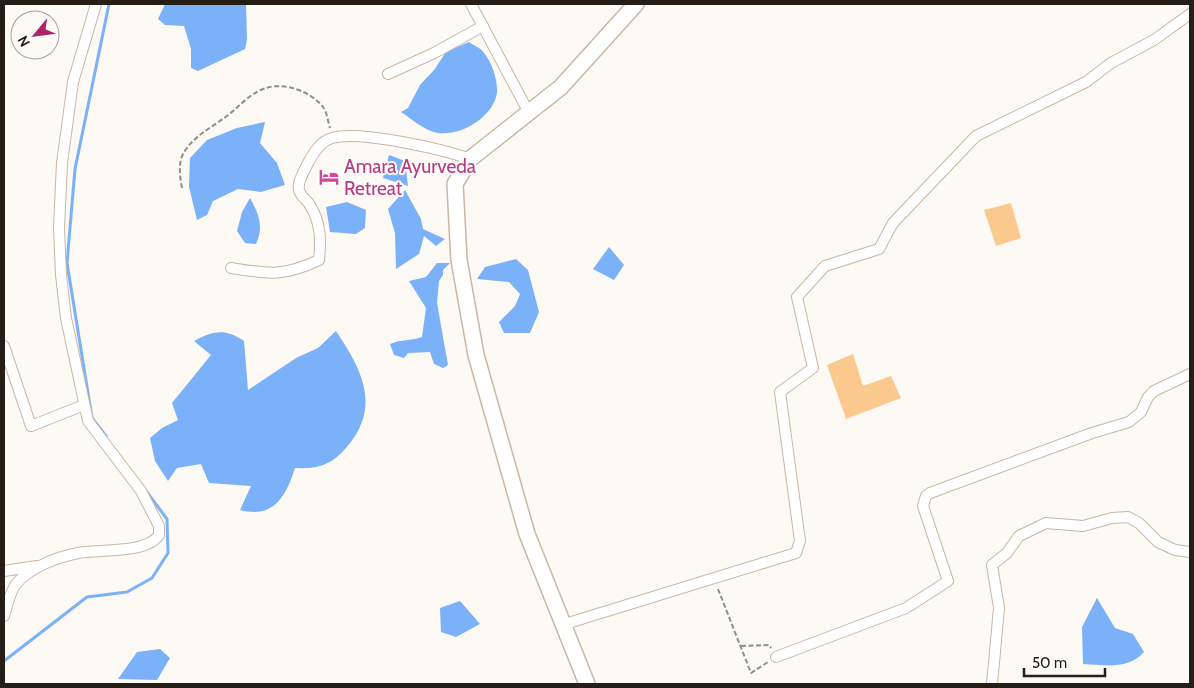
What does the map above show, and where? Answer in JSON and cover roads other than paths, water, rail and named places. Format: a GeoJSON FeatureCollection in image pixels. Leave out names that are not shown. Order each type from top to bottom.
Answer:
{"type":"FeatureCollection","features":[{"type":"Feature","properties":{"kind":"street"},"geometry":{"type":"LineString","coordinates":[[4,616],[16,584],[28,573],[44,565],[80,553],[149,544],[159,535],[159,526],[141,491],[88,420],[66,318],[61,275],[59,227],[62,163],[73,82],[96,4]]}},
{"type":"Feature","properties":{"kind":"street"},"geometry":{"type":"LineString","coordinates":[[471,4],[529,113]]}},
{"type":"Feature","properties":{"kind":"street"},"geometry":{"type":"LineString","coordinates":[[587,684],[565,624],[527,534],[476,355],[458,260],[456,184],[470,158],[562,87],[636,4]]}},
{"type":"Feature","properties":{"kind":"street"},"geometry":{"type":"LineString","coordinates":[[565,624],[791,557],[799,548],[780,392],[813,368],[797,297],[825,266],[879,249],[892,223],[976,136],[1086,82],[1112,63],[1154,40],[1190,14]]}},
{"type":"Feature","properties":{"kind":"street"},"geometry":{"type":"LineString","coordinates":[[388,74],[434,53],[483,26]]}},
{"type":"Feature","properties":{"kind":"street"},"geometry":{"type":"LineString","coordinates":[[231,268],[280,274],[296,271],[319,260],[321,236],[315,215],[301,195],[299,185],[314,152],[333,138],[367,137],[443,150],[470,158]]}},
{"type":"Feature","properties":{"kind":"street"},"geometry":{"type":"LineString","coordinates":[[4,346],[31,426],[84,405]]}},
{"type":"Feature","properties":{"kind":"street"},"geometry":{"type":"LineString","coordinates":[[776,657],[906,608],[948,580],[923,506],[926,496],[930,493],[1092,433],[1130,422],[1141,412],[1148,397],[1154,391],[1190,374]]}},
{"type":"Feature","properties":{"kind":"street"},"geometry":{"type":"LineString","coordinates":[[992,684],[999,608],[992,566],[1027,531],[1046,523],[1083,526],[1112,518],[1128,517],[1139,523],[1158,542],[1175,550],[1190,552]]}},
{"type":"Feature","properties":{"kind":"street"},"geometry":{"type":"LineString","coordinates":[[4,570],[44,565]]}},
{"type":"Feature","properties":{"kind":"water"},"geometry":{"type":"Polygon","coordinates":[[[165,4],[246,4],[247,39],[245,49],[198,71],[191,68],[191,49],[184,26],[165,25],[158,19],[165,4]]]}},
{"type":"Feature","properties":{"kind":"water"},"geometry":{"type":"Polygon","coordinates":[[[469,42],[481,50],[487,57],[497,83],[497,93],[494,102],[483,117],[466,128],[447,133],[438,133],[424,128],[401,112],[408,108],[420,85],[434,70],[446,52],[469,42]]]}},
{"type":"Feature","properties":{"kind":"water"},"geometry":{"type":"Polygon","coordinates":[[[265,122],[260,143],[277,163],[285,185],[261,192],[238,189],[213,201],[207,215],[197,220],[189,187],[190,158],[207,140],[237,128],[265,122]]]}},
{"type":"Feature","properties":{"kind":"water"},"geometry":{"type":"Polygon","coordinates":[[[389,155],[405,161],[408,186],[383,178],[389,155]]]}},
{"type":"Feature","properties":{"kind":"water"},"geometry":{"type":"Polygon","coordinates":[[[405,190],[421,219],[423,229],[445,239],[436,246],[424,236],[419,254],[396,269],[395,233],[388,209],[405,190]]]}},
{"type":"Feature","properties":{"kind":"water"},"geometry":{"type":"Polygon","coordinates":[[[250,198],[256,210],[260,226],[256,244],[245,243],[237,231],[242,212],[250,198]]]}},
{"type":"Feature","properties":{"kind":"water"},"geometry":{"type":"Polygon","coordinates":[[[347,202],[366,210],[365,228],[356,234],[330,232],[326,207],[347,202]]]}},
{"type":"Feature","properties":{"kind":"water"},"geometry":{"type":"Polygon","coordinates":[[[609,247],[624,265],[614,280],[593,269],[609,247]]]}},
{"type":"Feature","properties":{"kind":"water"},"geometry":{"type":"Polygon","coordinates":[[[516,259],[528,270],[539,312],[530,333],[504,333],[499,322],[515,306],[520,294],[509,282],[477,279],[485,267],[516,259]]]}},
{"type":"Feature","properties":{"kind":"water"},"geometry":{"type":"Polygon","coordinates":[[[437,263],[450,263],[443,270],[443,275],[439,281],[437,303],[448,365],[443,368],[434,364],[430,352],[408,353],[404,358],[394,355],[390,344],[422,337],[426,308],[409,281],[426,277],[437,263]]]}},
{"type":"Feature","properties":{"kind":"water"},"geometry":{"type":"Polygon","coordinates":[[[336,331],[354,360],[360,374],[366,403],[357,433],[340,454],[329,463],[317,467],[295,468],[283,496],[270,508],[262,511],[240,510],[251,486],[209,483],[201,464],[177,468],[168,481],[155,461],[150,438],[162,428],[178,420],[172,403],[211,355],[194,341],[219,332],[231,334],[244,341],[248,390],[296,358],[318,348],[336,331]]]}},
{"type":"Feature","properties":{"kind":"water"},"geometry":{"type":"Polygon","coordinates":[[[1097,598],[1115,628],[1133,634],[1144,652],[1138,658],[1131,662],[1116,665],[1083,664],[1082,627],[1097,598]]]}},
{"type":"Feature","properties":{"kind":"water"},"geometry":{"type":"Polygon","coordinates":[[[460,601],[480,624],[456,637],[441,632],[440,608],[460,601]]]}},
{"type":"Feature","properties":{"kind":"water"},"geometry":{"type":"Polygon","coordinates":[[[160,649],[170,658],[157,680],[118,679],[137,652],[160,649]]]}},
{"type":"Feature","properties":{"kind":"waterway"},"geometry":{"type":"LineString","coordinates":[[106,436],[92,418],[67,263],[75,169],[109,4]]}},
{"type":"Feature","properties":{"kind":"waterway"},"geometry":{"type":"LineString","coordinates":[[4,661],[87,597],[127,592],[152,578],[168,553],[167,519],[146,491]]}},
{"type":"Feature","properties":{"kind":"place","name":"Amara Ayurveda Retreat"},"geometry":{"type":"Point","coordinates":[329,177]}}]}
